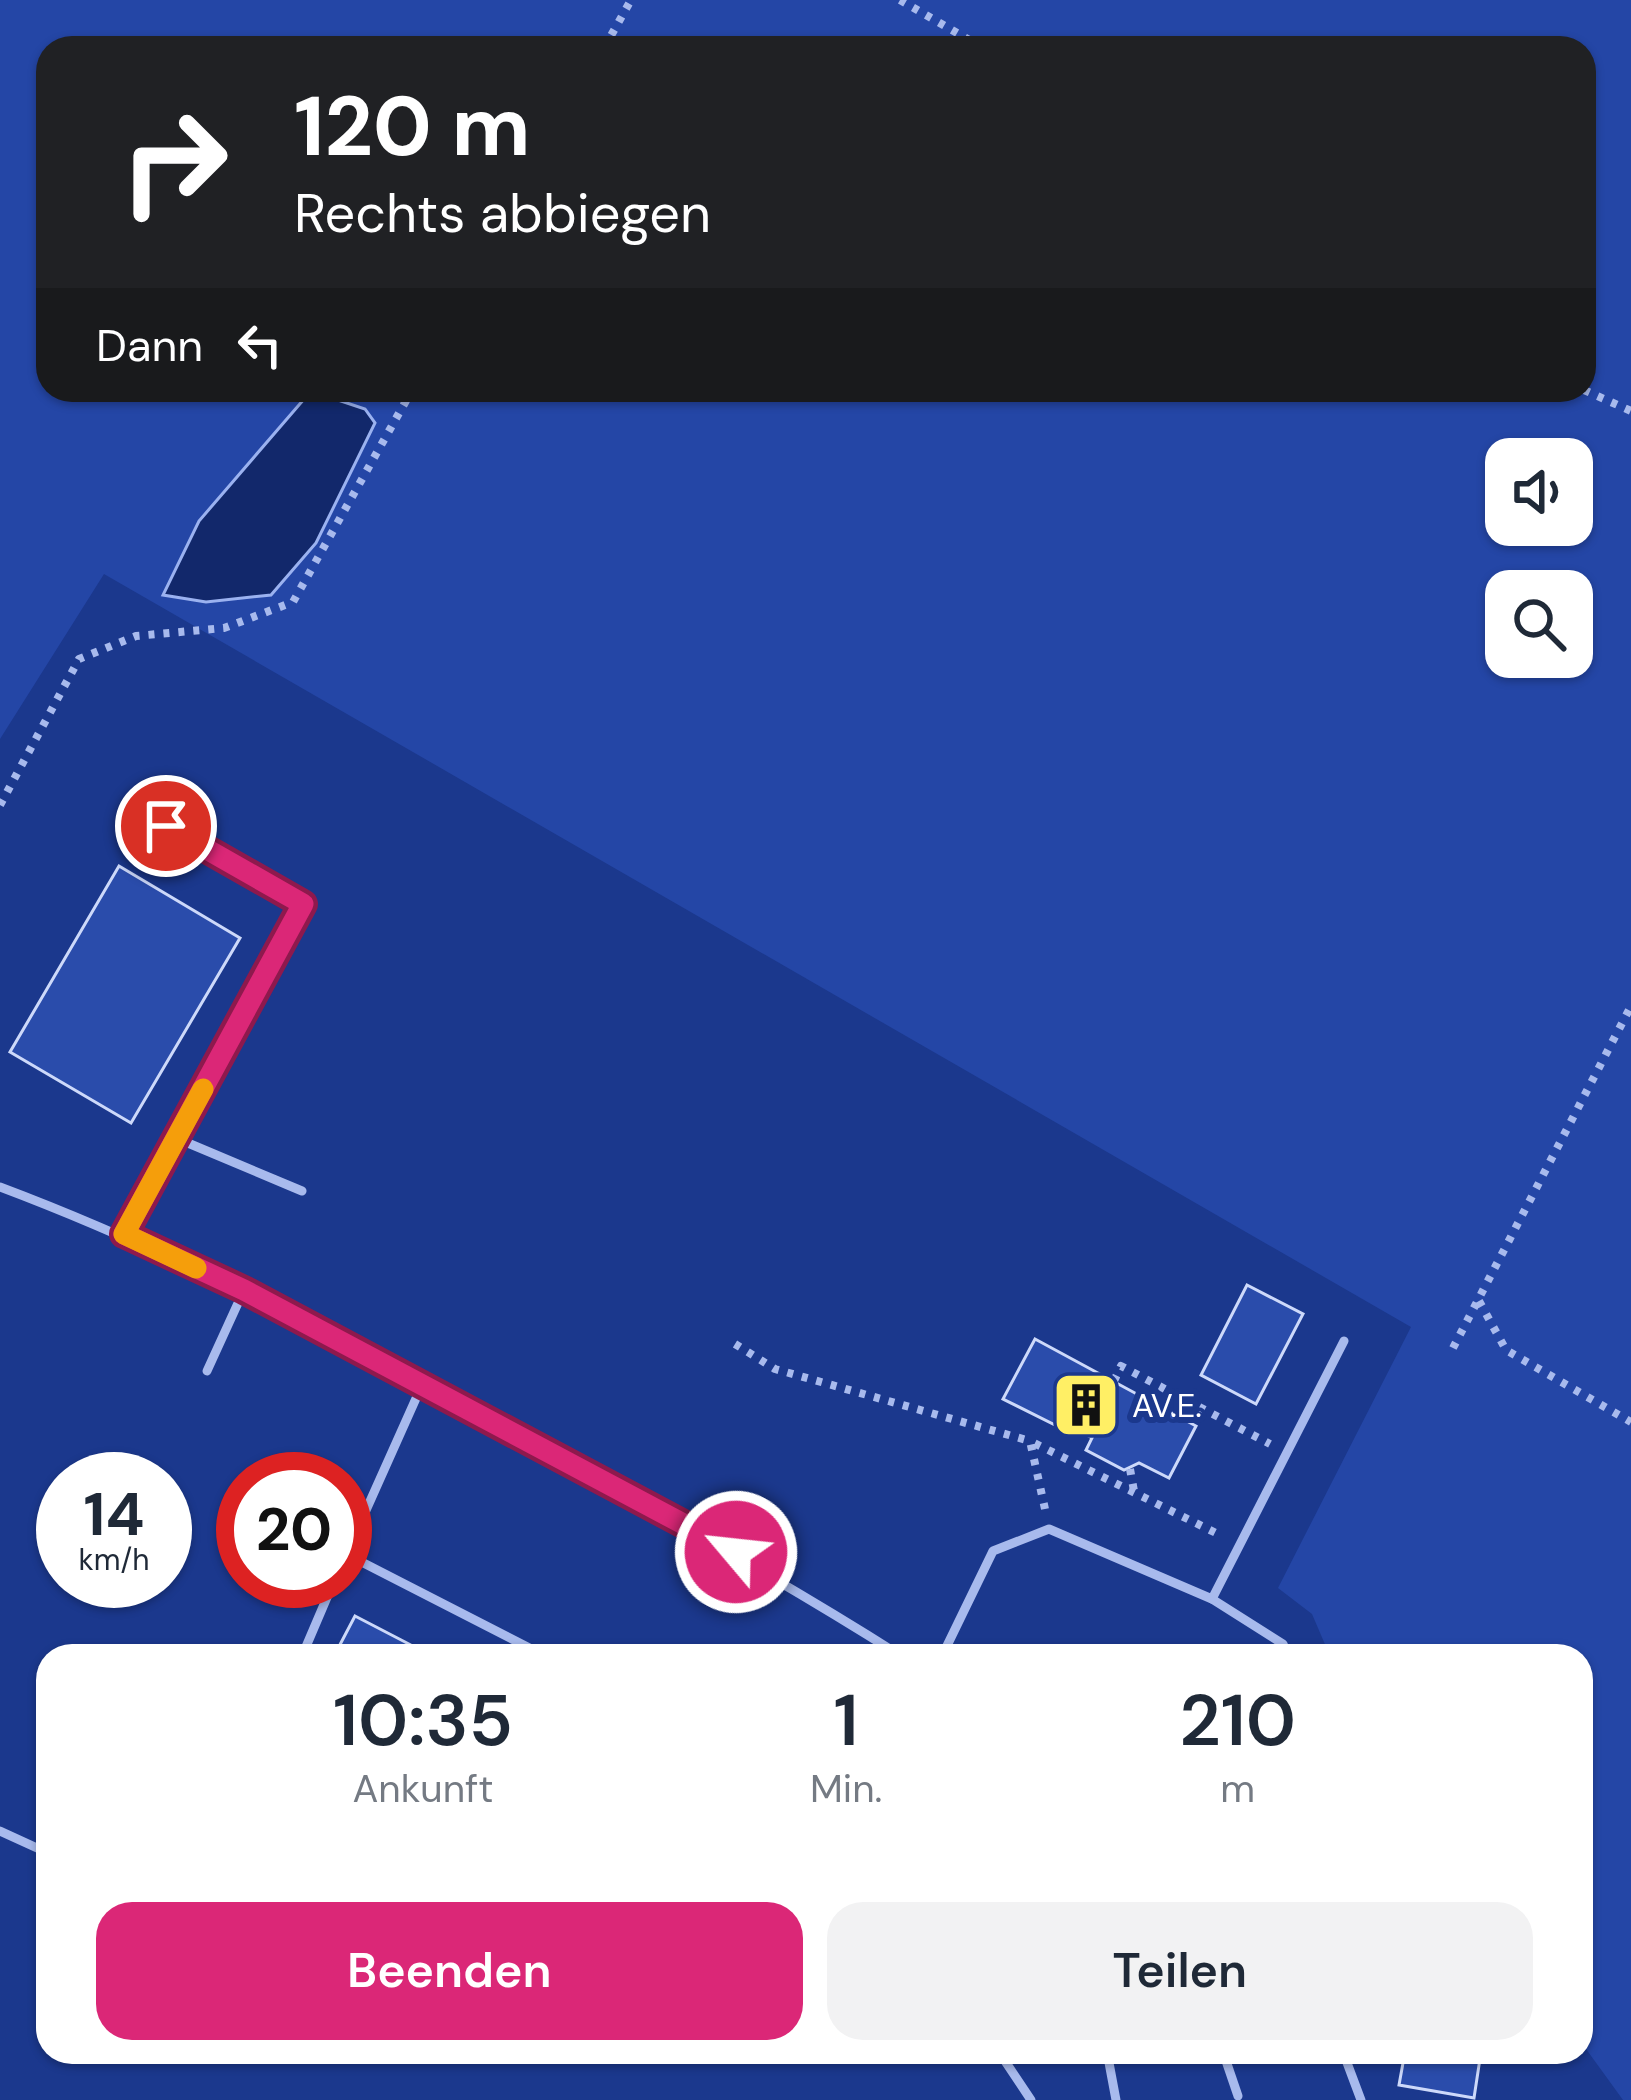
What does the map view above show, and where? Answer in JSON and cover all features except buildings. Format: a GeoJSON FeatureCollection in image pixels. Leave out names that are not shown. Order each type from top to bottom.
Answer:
{"type":"FeatureCollection","features":[{"type":"Feature","properties":{"kind":"lane"},"geometry":{"type":"LineString","coordinates":[[124,1234],[303,904],[166,826]]}},
{"type":"Feature","properties":{"kind":"lane"},"geometry":{"type":"LineString","coordinates":[[176,1138],[302,1191]]}},
{"type":"Feature","properties":{"kind":"lane"},"geometry":{"type":"LineString","coordinates":[[0,1186],[124,1234],[244,1290],[736,1552],[882,1644]]}},
{"type":"Feature","properties":{"kind":"lane"},"geometry":{"type":"LineString","coordinates":[[207,1371],[244,1290]]}},
{"type":"Feature","properties":{"kind":"lane"},"geometry":{"type":"LineString","coordinates":[[1212,1599],[1344,1341]]}},
{"type":"Feature","properties":{"kind":"lane"},"geometry":{"type":"LineString","coordinates":[[372,1495],[422,1385]]}},
{"type":"Feature","properties":{"kind":"lane"},"geometry":{"type":"LineString","coordinates":[[947,1644],[993,1551],[1049,1529],[1212,1599],[1283,1644]]}},
{"type":"Feature","properties":{"kind":"lane"},"geometry":{"type":"LineString","coordinates":[[372,1569],[521,1644]]}},
{"type":"Feature","properties":{"kind":"lane"},"geometry":{"type":"LineString","coordinates":[[307,1644],[322,1608]]}},
{"type":"Feature","properties":{"kind":"lane"},"geometry":{"type":"LineString","coordinates":[[0,1831],[36,1848]]}},
{"type":"Feature","properties":{"kind":"lane"},"geometry":{"type":"LineString","coordinates":[[1007,2064],[1031,2100]]}},
{"type":"Feature","properties":{"kind":"lane"},"geometry":{"type":"LineString","coordinates":[[1109,2064],[1116,2100]]}},
{"type":"Feature","properties":{"kind":"lane"},"geometry":{"type":"LineString","coordinates":[[1227,2064],[1238,2096]]}},
{"type":"Feature","properties":{"kind":"lane"},"geometry":{"type":"LineString","coordinates":[[1348,2064],[1361,2100]]}},
{"type":"Feature","properties":{"kind":"path"},"geometry":{"type":"LineString","coordinates":[[611,36],[632,0]]}},
{"type":"Feature","properties":{"kind":"path"},"geometry":{"type":"LineString","coordinates":[[900,0],[962,36]]}},
{"type":"Feature","properties":{"kind":"path"},"geometry":{"type":"LineString","coordinates":[[1596,395],[1631,411]]}},
{"type":"Feature","properties":{"kind":"path"},"geometry":{"type":"LineString","coordinates":[[0,806],[79,659],[136,635],[224,628],[293,602],[405,402]]}},
{"type":"Feature","properties":{"kind":"path"},"geometry":{"type":"LineString","coordinates":[[1453,1348],[1631,1006]]}},
{"type":"Feature","properties":{"kind":"path"},"geometry":{"type":"LineString","coordinates":[[1478,1300],[1506,1350],[1631,1422]]}},
{"type":"Feature","properties":{"kind":"path"},"geometry":{"type":"LineString","coordinates":[[734,1344],[775,1369],[1030,1441],[1240,1545]]}},
{"type":"Feature","properties":{"kind":"path"},"geometry":{"type":"LineString","coordinates":[[1114,1382],[1121,1366],[1287,1453]]}},
{"type":"Feature","properties":{"kind":"path"},"geometry":{"type":"LineString","coordinates":[[1030,1441],[1049,1529]]}},
{"type":"Feature","properties":{"kind":"path"},"geometry":{"type":"LineString","coordinates":[[1130,1469],[1134,1492]]}},
{"type":"Feature","properties":{"kind":"shaded area"},"geometry":{"type":"Polygon","coordinates":[[[0,0],[1631,0],[1631,2100],[1623,2100],[1593,2059],[1593,1644],[1325,1644],[1312,1614],[1278,1588],[1411,1327],[104,574],[0,739],[0,0]]]}},
{"type":"Feature","properties":{"kind":"shaded area"},"geometry":{"type":"Polygon","coordinates":[[[302,402],[344,402],[365,409],[375,423],[316,543],[271,595],[206,602],[163,595],[199,521],[302,402]]]}},
{"type":"Feature","properties":{"kind":"slow traffic"},"geometry":{"type":"LineString","coordinates":[[196,1268],[124,1234],[203,1089]]}},
{"type":"Feature","properties":{"kind":"place","name":"AV.E."},"geometry":{"type":"Point","coordinates":[1086,1405]}},
{"type":"Feature","properties":{"kind":"route"},"geometry":{"type":"LineString","coordinates":[[166,826],[303,904],[124,1234],[244,1290],[736,1552]]}}]}
